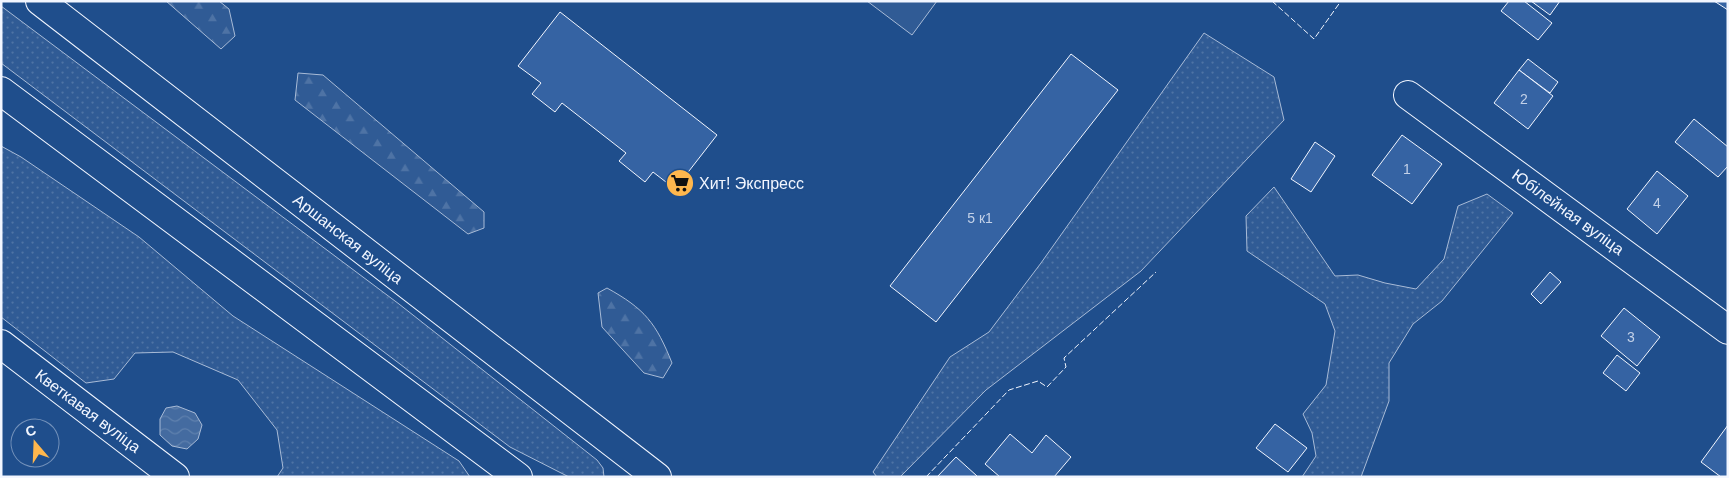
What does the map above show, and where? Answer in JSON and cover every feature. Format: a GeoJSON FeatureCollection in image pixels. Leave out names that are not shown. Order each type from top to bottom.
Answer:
{"type":"FeatureCollection","features":[{"type":"Feature","properties":{"kind":"street","name":"Аршанская вуліца"},"geometry":{"type":"LineString","coordinates":[[40,1],[657,477]]}},
{"type":"Feature","properties":{"kind":"street"},"geometry":{"type":"LineString","coordinates":[[1,91],[518,477]]}},
{"type":"Feature","properties":{"kind":"street","name":"Юбілейная вуліца"},"geometry":{"type":"LineString","coordinates":[[1408,95],[1728,330]]}},
{"type":"Feature","properties":{"kind":"street","name":"Кветкавая вуліца"},"geometry":{"type":"LineString","coordinates":[[1,344],[175,477]]}},
{"type":"Feature","properties":{"kind":"green space"},"geometry":{"type":"Polygon","coordinates":[[[166,1],[219,1],[229,9],[235,36],[221,49],[166,1]]]}},
{"type":"Feature","properties":{"kind":"green space"},"geometry":{"type":"Polygon","coordinates":[[[867,1],[937,1],[912,35],[867,1]]]}},
{"type":"Feature","properties":{"kind":"green space"},"geometry":{"type":"Polygon","coordinates":[[[1,6],[399,304],[597,460],[603,468],[604,477],[569,477],[510,447],[1,63],[1,6]]]}},
{"type":"Feature","properties":{"kind":"green space"},"geometry":{"type":"Polygon","coordinates":[[[1204,33],[1274,77],[1284,120],[1141,271],[986,390],[900,477],[877,477],[873,472],[950,357],[989,332],[1041,263],[1204,33]]]}},
{"type":"Feature","properties":{"kind":"green space"},"geometry":{"type":"Polygon","coordinates":[[[298,73],[323,75],[484,212],[484,228],[468,234],[295,100],[298,73]]]}},
{"type":"Feature","properties":{"kind":"green space"},"geometry":{"type":"Polygon","coordinates":[[[1,146],[21,157],[139,237],[233,316],[459,461],[470,477],[277,477],[283,468],[277,430],[238,380],[173,352],[135,353],[114,379],[86,383],[1,317],[1,146]]]}},
{"type":"Feature","properties":{"kind":"green space"},"geometry":{"type":"Polygon","coordinates":[[[1274,187],[1335,276],[1358,275],[1416,289],[1444,259],[1458,206],[1487,194],[1513,213],[1442,301],[1413,324],[1389,363],[1389,401],[1361,477],[1302,477],[1316,456],[1312,433],[1303,414],[1326,385],[1335,331],[1325,304],[1247,251],[1246,216],[1274,187]]]}},
{"type":"Feature","properties":{"kind":"green space"},"geometry":{"type":"Polygon","coordinates":[[[607,288],[640,310],[654,327],[672,363],[663,378],[644,373],[602,327],[598,293],[607,288]]]}},
{"type":"Feature","properties":{"kind":"water"},"geometry":{"type":"Polygon","coordinates":[[[177,406],[195,413],[202,425],[198,439],[187,449],[172,446],[160,435],[160,419],[166,408],[177,406]]]}},
{"type":"Feature","properties":{"kind":"building"},"geometry":{"type":"Polygon","coordinates":[[[1509,1],[1524,1],[1552,23],[1538,40],[1501,11],[1509,1]]]}},
{"type":"Feature","properties":{"kind":"building"},"geometry":{"type":"Polygon","coordinates":[[[1531,1],[1560,1],[1550,15],[1531,1]]]}},
{"type":"Feature","properties":{"kind":"building"},"geometry":{"type":"Polygon","coordinates":[[[1714,1],[1728,1],[1728,10],[1714,1]]]}},
{"type":"Feature","properties":{"kind":"building"},"geometry":{"type":"Polygon","coordinates":[[[560,12],[717,135],[675,189],[653,172],[645,182],[619,161],[626,153],[562,103],[555,112],[532,94],[541,83],[518,66],[560,12]]]}},
{"type":"Feature","properties":{"kind":"building"},"geometry":{"type":"Polygon","coordinates":[[[1071,54],[1118,90],[936,322],[890,286],[1071,54]]]}},
{"type":"Feature","properties":{"kind":"building"},"geometry":{"type":"Polygon","coordinates":[[[1528,59],[1558,82],[1550,93],[1519,70],[1528,59]]]}},
{"type":"Feature","properties":{"kind":"building"},"geometry":{"type":"Polygon","coordinates":[[[1519,70],[1553,96],[1528,129],[1494,103],[1519,70]]]}},
{"type":"Feature","properties":{"kind":"building"},"geometry":{"type":"Polygon","coordinates":[[[1694,119],[1728,147],[1728,166],[1718,177],[1675,142],[1694,119]]]}},
{"type":"Feature","properties":{"kind":"building"},"geometry":{"type":"Polygon","coordinates":[[[1402,135],[1442,164],[1412,204],[1372,175],[1402,135]]]}},
{"type":"Feature","properties":{"kind":"building"},"geometry":{"type":"Polygon","coordinates":[[[1315,142],[1335,156],[1311,192],[1291,179],[1315,142]]]}},
{"type":"Feature","properties":{"kind":"building"},"geometry":{"type":"Polygon","coordinates":[[[1657,171],[1688,196],[1657,234],[1627,209],[1657,171]]]}},
{"type":"Feature","properties":{"kind":"building"},"geometry":{"type":"Polygon","coordinates":[[[1550,272],[1561,282],[1541,304],[1531,294],[1550,272]]]}},
{"type":"Feature","properties":{"kind":"building"},"geometry":{"type":"Polygon","coordinates":[[[1624,308],[1660,337],[1637,366],[1601,336],[1624,308]]]}},
{"type":"Feature","properties":{"kind":"building"},"geometry":{"type":"Polygon","coordinates":[[[1617,355],[1640,373],[1626,391],[1603,373],[1617,355]]]}},
{"type":"Feature","properties":{"kind":"building"},"geometry":{"type":"Polygon","coordinates":[[[1275,424],[1307,448],[1288,472],[1256,448],[1275,424]]]}},
{"type":"Feature","properties":{"kind":"building"},"geometry":{"type":"Polygon","coordinates":[[[1728,425],[1728,477],[1721,477],[1701,462],[1728,425]]]}},
{"type":"Feature","properties":{"kind":"building"},"geometry":{"type":"Polygon","coordinates":[[[1010,434],[1032,453],[1046,435],[1071,457],[1054,477],[1000,477],[985,464],[1010,434]]]}},
{"type":"Feature","properties":{"kind":"building"},"geometry":{"type":"Polygon","coordinates":[[[956,457],[977,476],[937,477],[956,457]]]}},
{"type":"Feature","properties":{"kind":"fence"},"geometry":{"type":"LineString","coordinates":[[1272,1],[1314,39],[1341,1]]}},
{"type":"Feature","properties":{"kind":"fence"},"geometry":{"type":"LineString","coordinates":[[926,477],[1009,390],[1038,381],[1047,387],[1066,367],[1064,358],[1156,272]]}},
{"type":"Feature","properties":{"kind":"place","name":"Хит! Экспресс"},"geometry":{"type":"Point","coordinates":[680,183]}}]}
